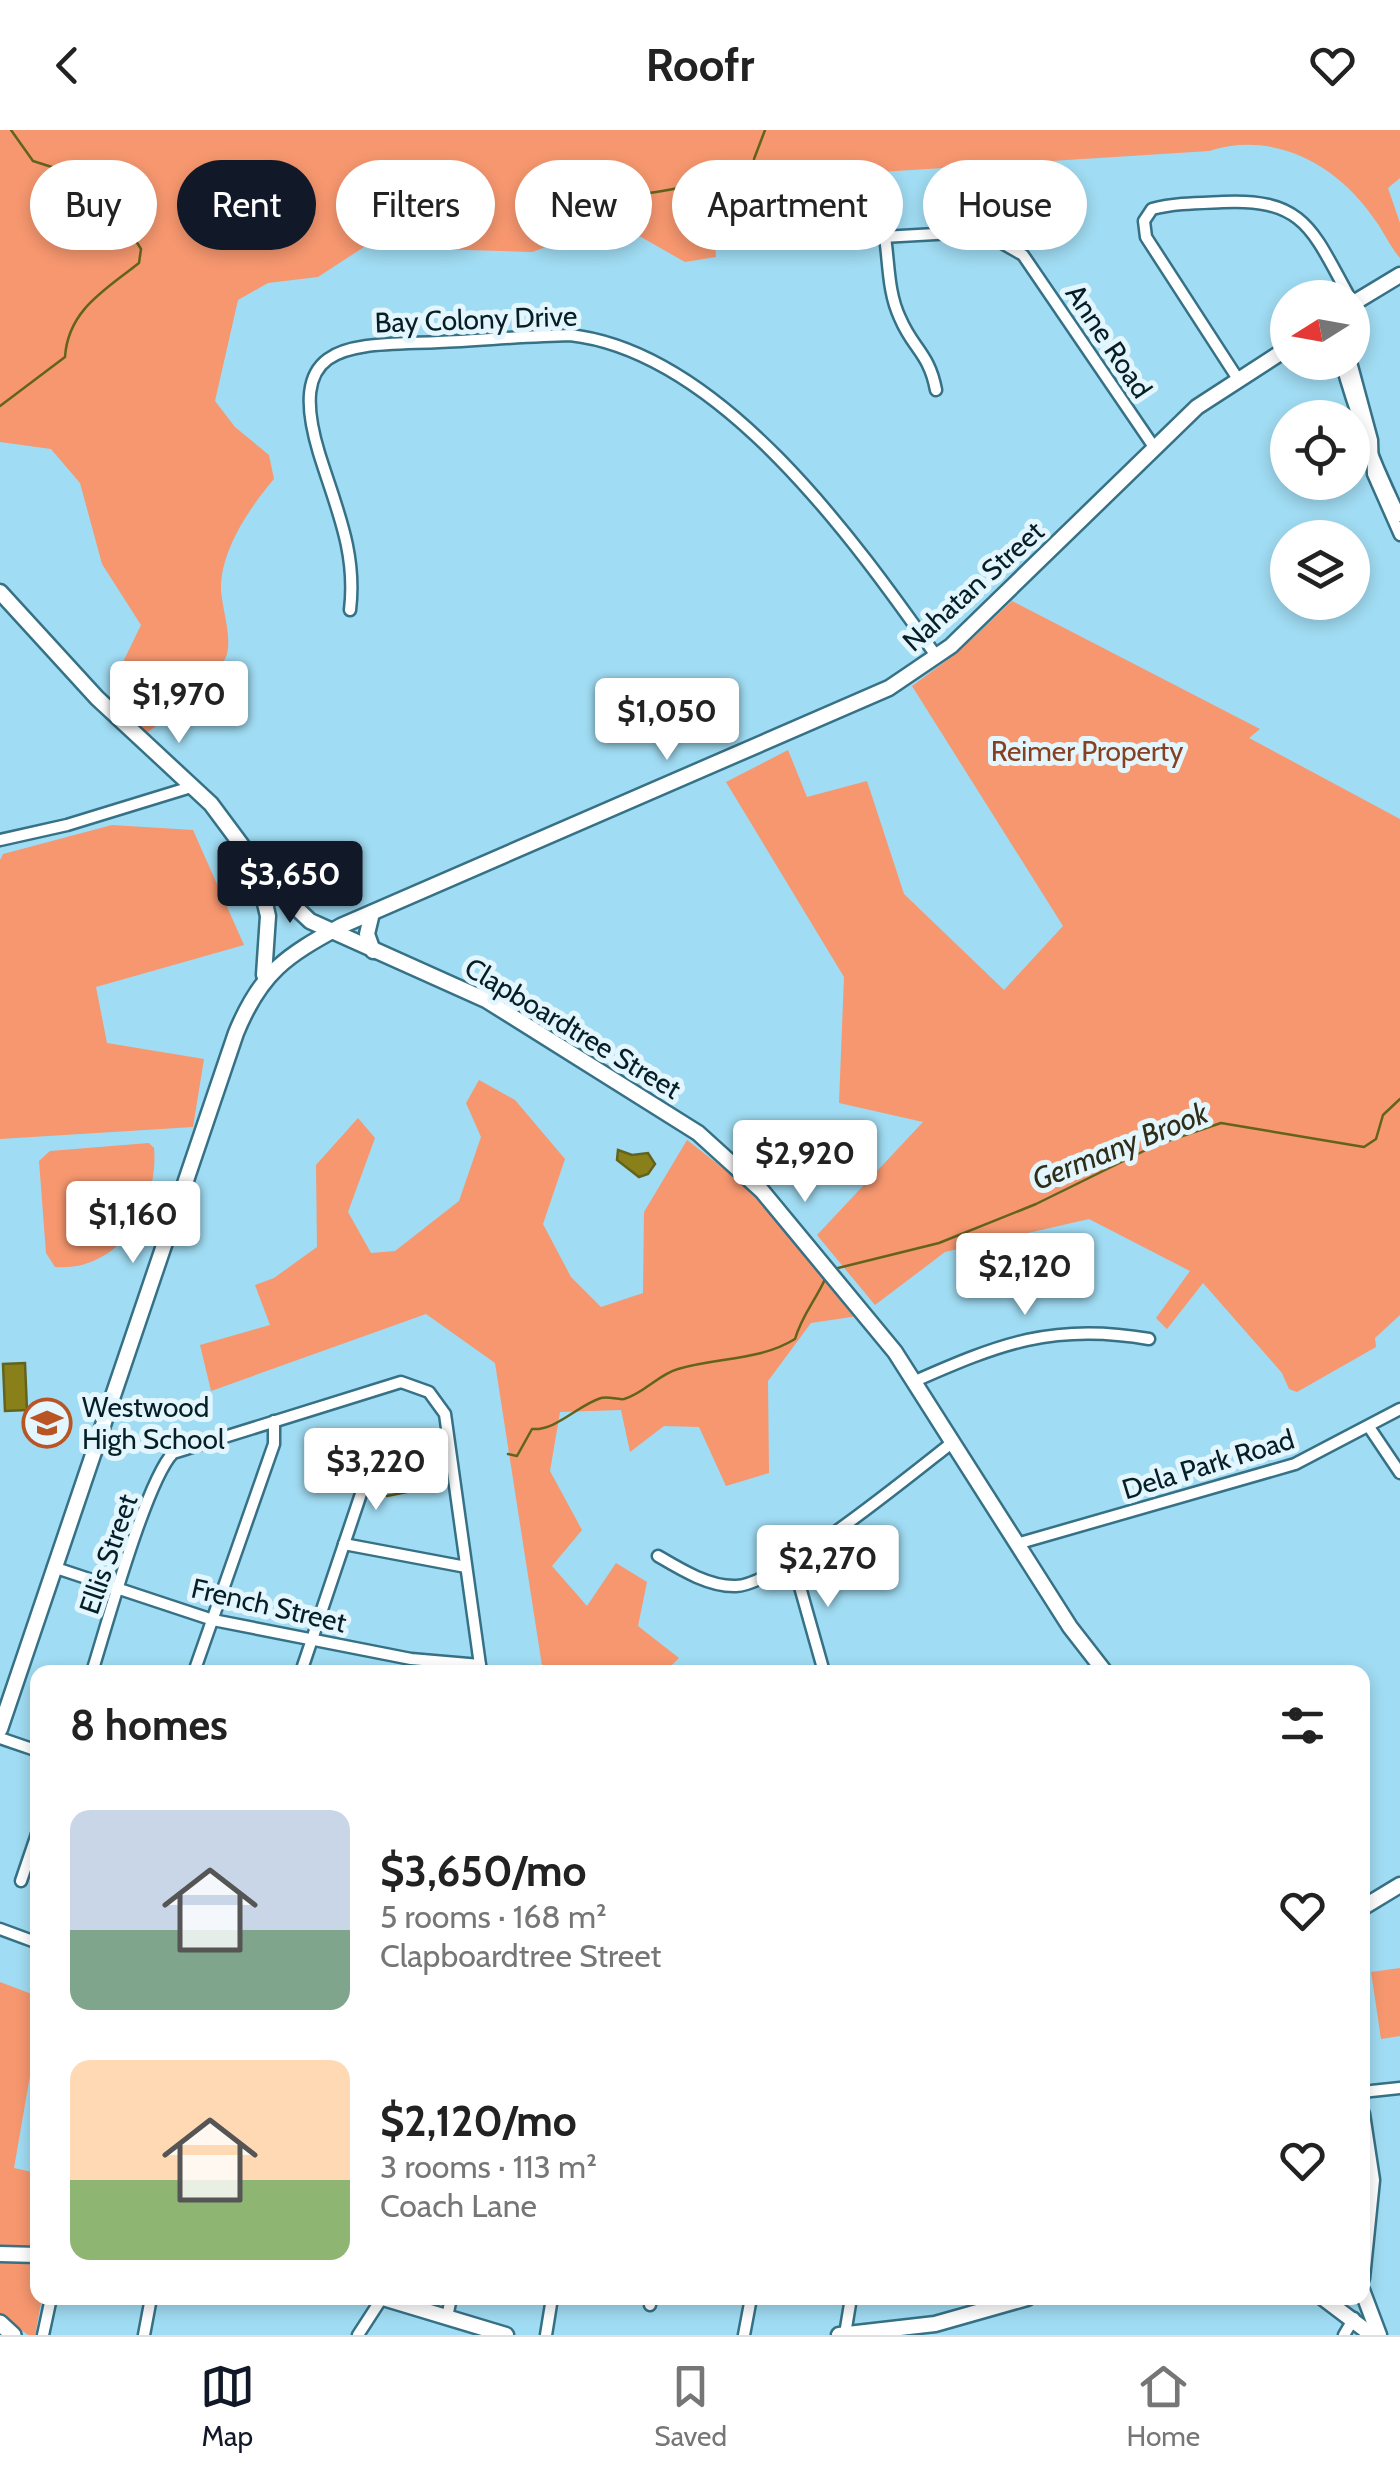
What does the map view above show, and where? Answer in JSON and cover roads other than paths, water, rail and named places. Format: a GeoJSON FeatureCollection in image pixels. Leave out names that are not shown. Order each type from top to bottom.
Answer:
{"type":"FeatureCollection","features":[{"type":"Feature","properties":{"kind":"main road"},"geometry":{"type":"LineString","coordinates":[[1370,292],[1400,275]]}},
{"type":"Feature","properties":{"kind":"main road","name":"Nahatan Street"},"geometry":{"type":"LineString","coordinates":[[0,1729],[228,1056],[260,986],[296,949],[330,932],[854,706],[936,657],[1045,559],[1198,406],[1270,359]]}},
{"type":"Feature","properties":{"kind":"main road","name":"Clapboardtree Street"},"geometry":{"type":"LineString","coordinates":[[0,592],[98,698],[230,827],[286,900],[330,932],[486,1000],[698,1133],[762,1190],[862,1307],[1020,1544],[1070,1627],[1100,1665]]}},
{"type":"Feature","properties":{"kind":"main road","name":"Clapboardtree Street"},"geometry":{"type":"LineString","coordinates":[[256,864],[268,916],[268,957],[260,986]]}},
{"type":"Feature","properties":{"kind":"main road"},"geometry":{"type":"LineString","coordinates":[[372,913],[367,934],[373,951]]}},
{"type":"Feature","properties":{"kind":"main road"},"geometry":{"type":"LineString","coordinates":[[1370,1903],[1400,1885]]}},
{"type":"Feature","properties":{"kind":"main road"},"geometry":{"type":"LineString","coordinates":[[1370,2167],[1370,2200]]}},
{"type":"Feature","properties":{"kind":"main road"},"geometry":{"type":"LineString","coordinates":[[0,2254],[30,2255]]}},
{"type":"Feature","properties":{"kind":"main road"},"geometry":{"type":"LineString","coordinates":[[406,2305],[506,2335]]}},
{"type":"Feature","properties":{"kind":"main road"},"geometry":{"type":"LineString","coordinates":[[842,2335],[956,2320],[1004,2305]]}},
{"type":"Feature","properties":{"kind":"main road"},"geometry":{"type":"LineString","coordinates":[[1334,2305],[1376,2335]]}},
{"type":"Feature","properties":{"kind":"main road"},"geometry":{"type":"LineString","coordinates":[[1354,2318],[1357,2305]]}},
{"type":"Feature","properties":{"kind":"main road"},"geometry":{"type":"LineString","coordinates":[[1367,2305],[1376,2335]]}},
{"type":"Feature","properties":{"kind":"main road"},"geometry":{"type":"LineString","coordinates":[[0,2324],[13,2335]]}},
{"type":"Feature","properties":{"kind":"street"},"geometry":{"type":"LineString","coordinates":[[1238,379],[1146,238],[1144,221],[1152,209],[1256,200],[1291,209],[1310,231],[1339,280]]}},
{"type":"Feature","properties":{"kind":"street","name":"Anne Road"},"geometry":{"type":"LineString","coordinates":[[903,236],[971,232],[988,235],[1023,255],[1154,447]]}},
{"type":"Feature","properties":{"kind":"street"},"geometry":{"type":"LineString","coordinates":[[888,250],[895,305],[912,338],[929,359],[936,390]]}},
{"type":"Feature","properties":{"kind":"street","name":"Bay Colony Drive"},"geometry":{"type":"LineString","coordinates":[[350,610],[354,584],[349,540],[310,415],[311,388],[324,363],[346,348],[374,343],[570,335],[599,338],[629,349],[688,380],[785,465],[856,542],[936,657]]}},
{"type":"Feature","properties":{"kind":"street"},"geometry":{"type":"LineString","coordinates":[[1370,451],[1400,516]]}},
{"type":"Feature","properties":{"kind":"street"},"geometry":{"type":"LineString","coordinates":[[1370,455],[1373,474],[1400,535]]}},
{"type":"Feature","properties":{"kind":"street"},"geometry":{"type":"LineString","coordinates":[[0,840],[67,825],[191,787]]}},
{"type":"Feature","properties":{"kind":"street"},"geometry":{"type":"LineString","coordinates":[[913,1382],[1036,1335],[1089,1330],[1149,1339]]}},
{"type":"Feature","properties":{"kind":"street","name":"Ellis Street"},"geometry":{"type":"LineString","coordinates":[[94,1665],[165,1461],[173,1452],[401,1382],[430,1392],[445,1414],[466,1566]]}},
{"type":"Feature","properties":{"kind":"street","name":"Dela Park Road"},"geometry":{"type":"LineString","coordinates":[[1020,1544],[1295,1464],[1400,1408]]}},
{"type":"Feature","properties":{"kind":"street"},"geometry":{"type":"LineString","coordinates":[[197,1665],[274,1444],[274,1421]]}},
{"type":"Feature","properties":{"kind":"street"},"geometry":{"type":"LineString","coordinates":[[1369,1427],[1400,1472]]}},
{"type":"Feature","properties":{"kind":"street"},"geometry":{"type":"LineString","coordinates":[[658,1556],[680,1569],[732,1586],[756,1583],[789,1565],[953,1442]]}},
{"type":"Feature","properties":{"kind":"street"},"geometry":{"type":"LineString","coordinates":[[303,1665],[369,1470]]}},
{"type":"Feature","properties":{"kind":"street"},"geometry":{"type":"LineString","coordinates":[[344,1544],[466,1566],[480,1665]]}},
{"type":"Feature","properties":{"kind":"street"},"geometry":{"type":"LineString","coordinates":[[789,1565],[800,1586],[822,1665]]}},
{"type":"Feature","properties":{"kind":"street","name":"French Street"},"geometry":{"type":"LineString","coordinates":[[54,1567],[213,1620],[453,1665]]}},
{"type":"Feature","properties":{"kind":"street"},"geometry":{"type":"LineString","coordinates":[[408,1665],[410,1659]]}},
{"type":"Feature","properties":{"kind":"street"},"geometry":{"type":"LineString","coordinates":[[0,1738],[30,1748]]}},
{"type":"Feature","properties":{"kind":"street"},"geometry":{"type":"LineString","coordinates":[[21,1880],[30,1855]]}},
{"type":"Feature","properties":{"kind":"street"},"geometry":{"type":"LineString","coordinates":[[0,1929],[30,1940]]}},
{"type":"Feature","properties":{"kind":"street"},"geometry":{"type":"LineString","coordinates":[[1370,2091],[1400,2088]]}},
{"type":"Feature","properties":{"kind":"street"},"geometry":{"type":"LineString","coordinates":[[44,2335],[50,2305]]}},
{"type":"Feature","properties":{"kind":"street"},"geometry":{"type":"LineString","coordinates":[[144,2335],[150,2305]]}},
{"type":"Feature","properties":{"kind":"street"},"geometry":{"type":"LineString","coordinates":[[358,2335],[377,2305]]}},
{"type":"Feature","properties":{"kind":"street"},"geometry":{"type":"LineString","coordinates":[[447,2317],[450,2305]]}},
{"type":"Feature","properties":{"kind":"street"},"geometry":{"type":"LineString","coordinates":[[546,2335],[551,2305]]}},
{"type":"Feature","properties":{"kind":"street"},"geometry":{"type":"LineString","coordinates":[[744,2335],[750,2305]]}},
{"type":"Feature","properties":{"kind":"street"},"geometry":{"type":"LineString","coordinates":[[842,2335],[849,2305]]}},
{"type":"Feature","properties":{"kind":"street"},"geometry":{"type":"LineString","coordinates":[[1344,2335],[1354,2318]]}},
{"type":"Feature","properties":{"kind":"waterway"},"geometry":{"type":"LineString","coordinates":[[0,406],[65,357],[73,326],[81,314],[101,292],[139,263],[141,249],[99,182],[33,161],[11,130]]}},
{"type":"Feature","properties":{"kind":"waterway"},"geometry":{"type":"LineString","coordinates":[[754,159],[765,130]]}},
{"type":"Feature","properties":{"kind":"waterway"},"geometry":{"type":"LineString","coordinates":[[652,192],[672,189]]}},
{"type":"Feature","properties":{"kind":"waterway","name":"Germany Brook"},"geometry":{"type":"LineString","coordinates":[[838,1268],[939,1243],[1036,1204],[1156,1145],[1221,1123],[1364,1147],[1376,1139],[1383,1115],[1400,1099]]}},
{"type":"Feature","properties":{"kind":"waterway","name":"Germany Brook"},"geometry":{"type":"LineString","coordinates":[[508,1454],[517,1456],[532,1429],[550,1426],[592,1401],[624,1399],[678,1369],[753,1355],[795,1339],[826,1277]]}},
{"type":"Feature","properties":{"kind":"waterway","name":"Germany Brook"},"geometry":{"type":"LineString","coordinates":[[387,1496],[446,1484]]}},
{"type":"Feature","properties":{"kind":"place","name":"Westwood High School"},"geometry":{"type":"Point","coordinates":[47,1423]}},
{"type":"Feature","properties":{"kind":"park label","name":"Reimer Property"},"geometry":{"type":"Point","coordinates":[1087,751]}}]}
